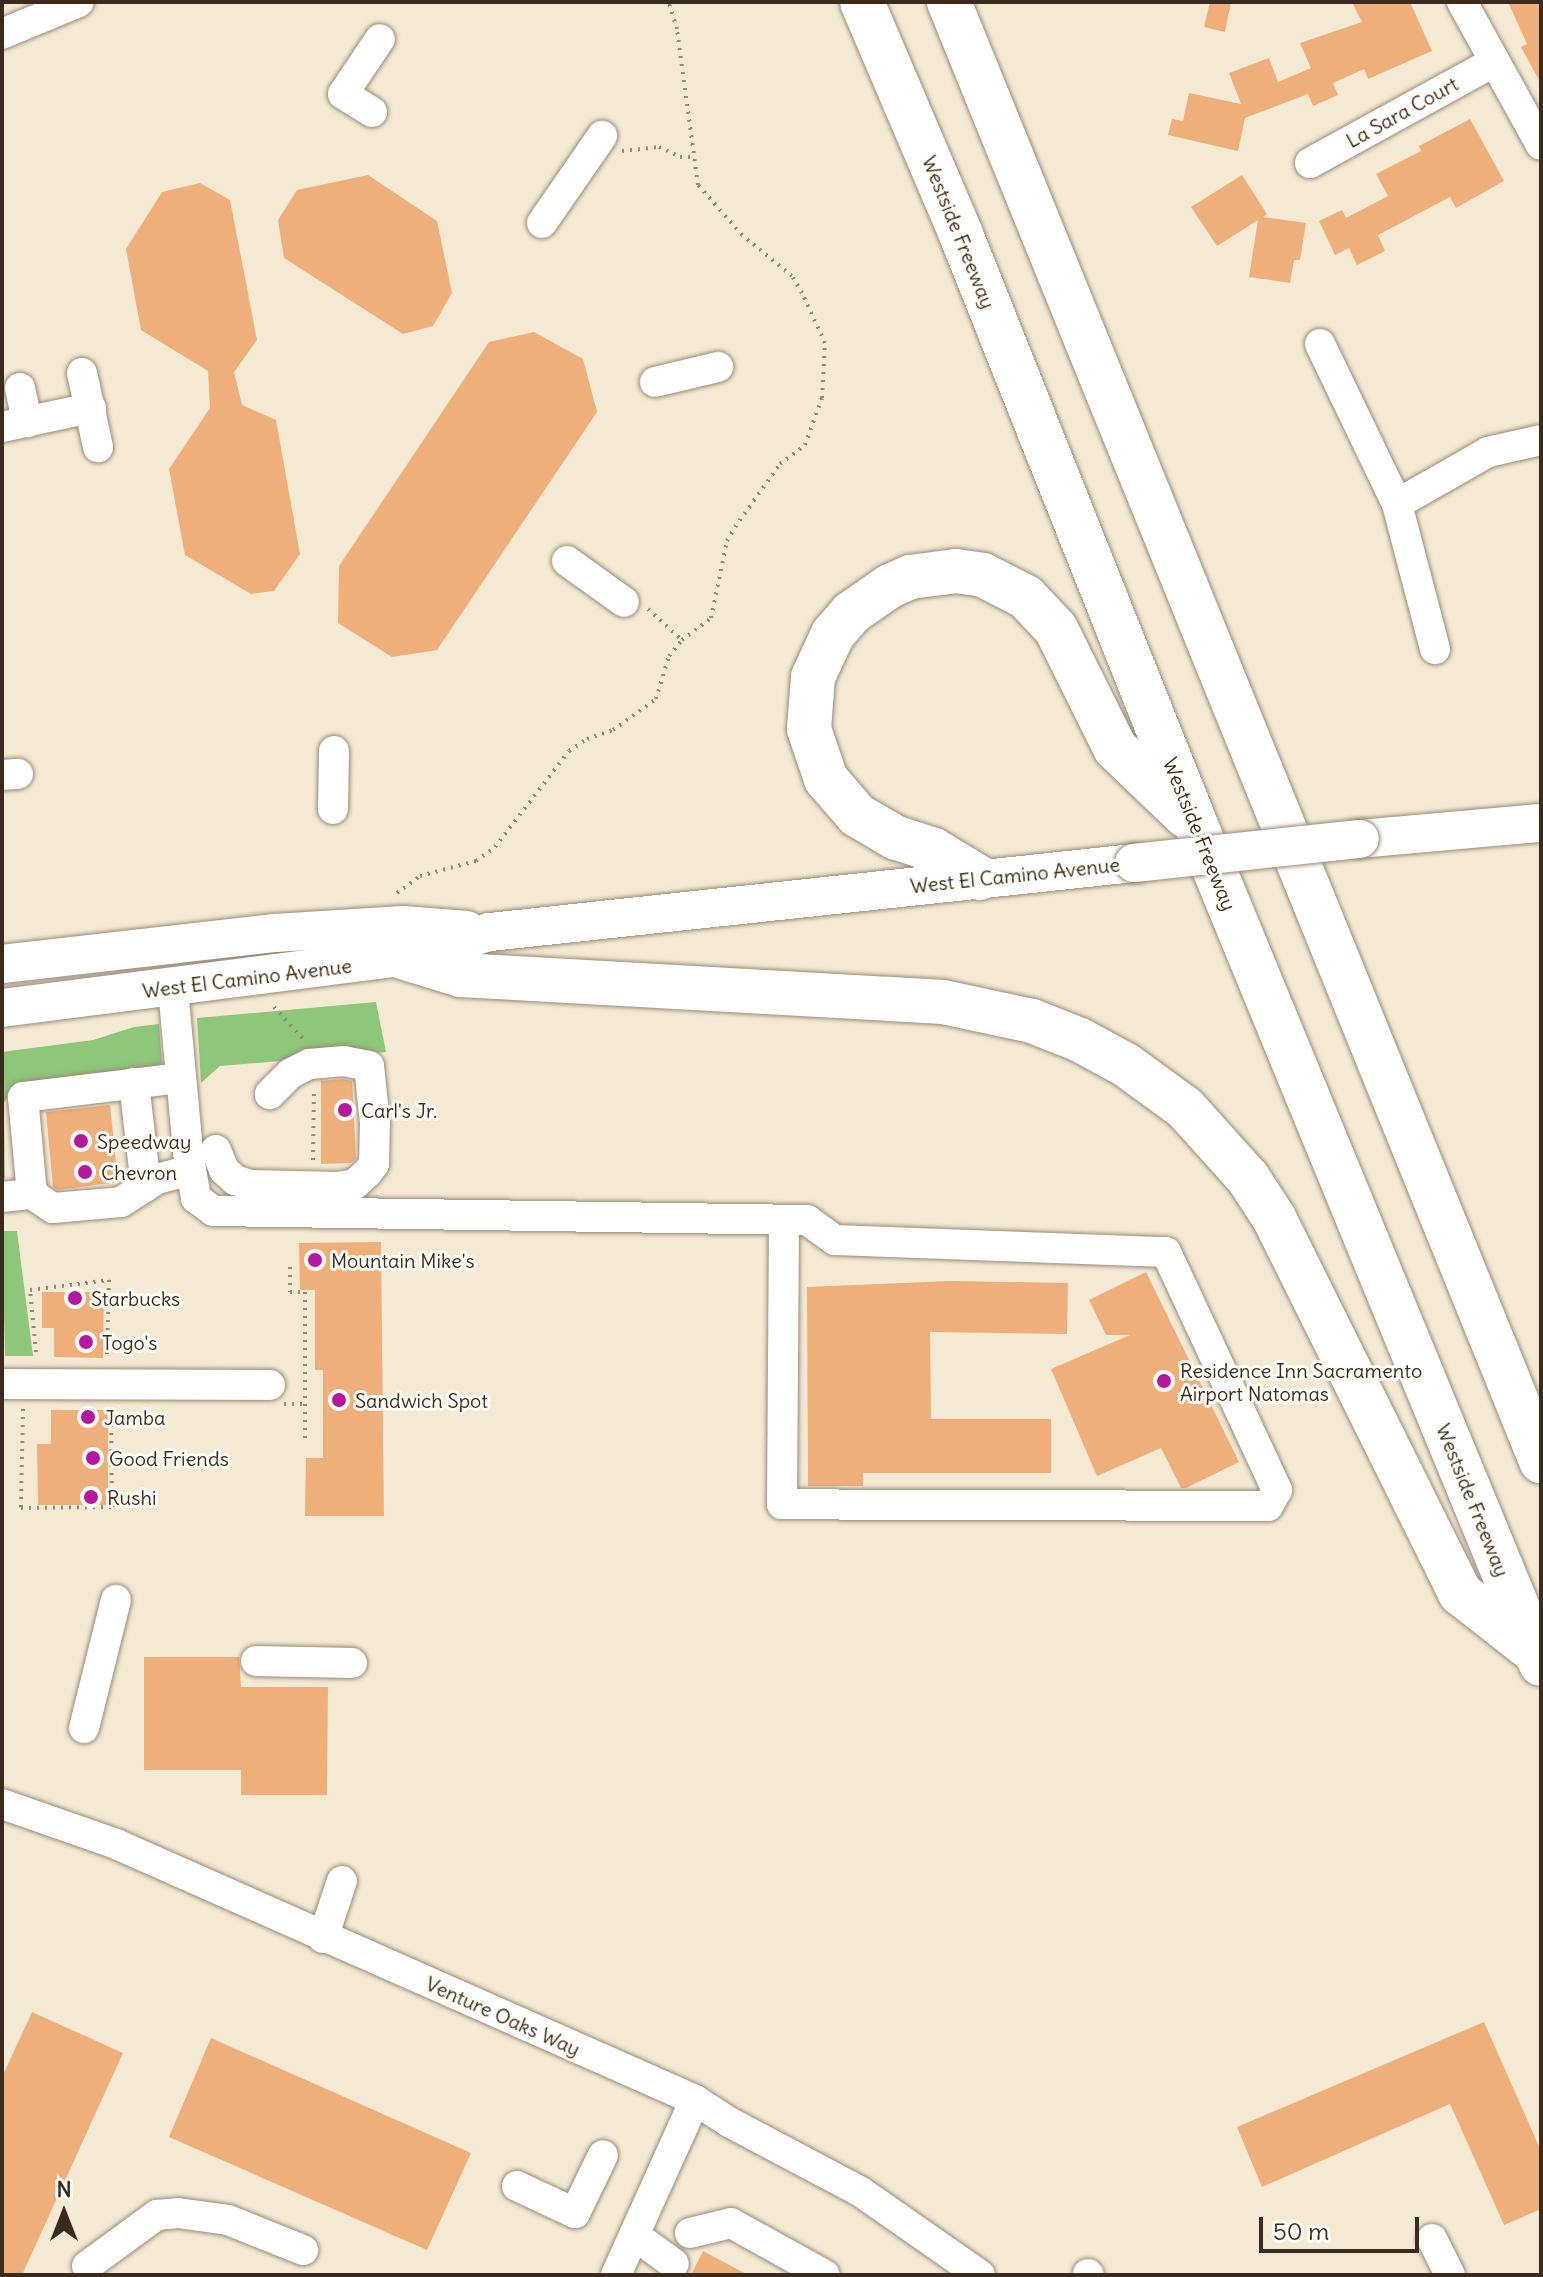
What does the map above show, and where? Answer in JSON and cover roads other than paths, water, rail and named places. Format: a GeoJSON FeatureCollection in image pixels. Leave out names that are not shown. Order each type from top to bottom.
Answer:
{"type":"FeatureCollection","features":[{"type":"Feature","properties":{"kind":"highway","name":"Westside Freeway"},"geometry":{"type":"LineString","coordinates":[[862,2],[962,237],[1196,825],[1539,1659]]}},
{"type":"Feature","properties":{"kind":"highway"},"geometry":{"type":"LineString","coordinates":[[949,2],[1541,1461]]}},
{"type":"Feature","properties":{"kind":"highway"},"geometry":{"type":"LineString","coordinates":[[980,878],[934,850],[896,838],[857,815],[826,779],[812,742],[809,703],[813,677],[833,634],[862,605],[910,577],[956,571],[983,575],[1026,597],[1056,629],[1115,748],[1196,825]]}},
{"type":"Feature","properties":{"kind":"highway"},"geometry":{"type":"LineString","coordinates":[[402,957],[461,975],[943,1002],[1032,1021],[1080,1040],[1126,1065],[1185,1108],[1248,1178],[1274,1218],[1460,1593],[1539,1659]]}},
{"type":"Feature","properties":{"kind":"main road","name":"West El Camino Avenue"},"geometry":{"type":"LineString","coordinates":[[2,1008],[173,989],[402,957],[490,932],[980,878],[1541,823]]}},
{"type":"Feature","properties":{"kind":"main road","name":"West El Camino Avenue"},"geometry":{"type":"LineString","coordinates":[[2,964],[275,933],[387,926],[490,932]]}},
{"type":"Feature","properties":{"kind":"street"},"geometry":{"type":"LineString","coordinates":[[2,34],[79,2]]}},
{"type":"Feature","properties":{"kind":"street"},"geometry":{"type":"LineString","coordinates":[[1462,2],[1541,145]]}},
{"type":"Feature","properties":{"kind":"street"},"geometry":{"type":"LineString","coordinates":[[372,112],[343,94],[380,39]]}},
{"type":"Feature","properties":{"kind":"street","name":"La Sara Court"},"geometry":{"type":"LineString","coordinates":[[1310,163],[1494,62]]}},
{"type":"Feature","properties":{"kind":"street"},"geometry":{"type":"LineString","coordinates":[[542,223],[602,136]]}},
{"type":"Feature","properties":{"kind":"street"},"geometry":{"type":"LineString","coordinates":[[1320,344],[1397,504],[1435,649]]}},
{"type":"Feature","properties":{"kind":"street"},"geometry":{"type":"LineString","coordinates":[[655,382],[718,367]]}},
{"type":"Feature","properties":{"kind":"street"},"geometry":{"type":"LineString","coordinates":[[82,373],[98,447]]}},
{"type":"Feature","properties":{"kind":"street"},"geometry":{"type":"LineString","coordinates":[[20,388],[15,424],[91,408]]}},
{"type":"Feature","properties":{"kind":"street"},"geometry":{"type":"LineString","coordinates":[[1397,504],[1488,452],[1541,440]]}},
{"type":"Feature","properties":{"kind":"street"},"geometry":{"type":"LineString","coordinates":[[567,561],[633,603]]}},
{"type":"Feature","properties":{"kind":"street"},"geometry":{"type":"LineString","coordinates":[[333,809],[334,751]]}},
{"type":"Feature","properties":{"kind":"street"},"geometry":{"type":"LineString","coordinates":[[173,989],[196,1198],[213,1211],[807,1220],[835,1240],[1166,1252],[1277,1490],[1268,1506],[782,1504],[784,1220]]}},
{"type":"Feature","properties":{"kind":"street"},"geometry":{"type":"LineString","coordinates":[[216,1150],[224,1170],[242,1184],[320,1187],[355,1184],[374,1164],[372,1072],[369,1066],[355,1061],[315,1063],[291,1073],[270,1094]]}},
{"type":"Feature","properties":{"kind":"street"},"geometry":{"type":"LineString","coordinates":[[32,1194],[23,1097],[181,1078]]}},
{"type":"Feature","properties":{"kind":"street"},"geometry":{"type":"LineString","coordinates":[[134,1083],[146,1186]]}},
{"type":"Feature","properties":{"kind":"street"},"geometry":{"type":"LineString","coordinates":[[2,1197],[32,1194],[53,1208],[121,1202],[157,1179],[191,1170]]}},
{"type":"Feature","properties":{"kind":"street"},"geometry":{"type":"LineString","coordinates":[[12,1393],[120,1394],[270,1385]]}},
{"type":"Feature","properties":{"kind":"street"},"geometry":{"type":"LineString","coordinates":[[84,1728],[116,1600]]}},
{"type":"Feature","properties":{"kind":"street"},"geometry":{"type":"LineString","coordinates":[[256,1661],[352,1663]]}},
{"type":"Feature","properties":{"kind":"street","name":"Venture Oaks Way"},"geometry":{"type":"LineString","coordinates":[[2,1804],[116,1844],[695,2100],[729,2122],[861,2192],[980,2275]]}},
{"type":"Feature","properties":{"kind":"street"},"geometry":{"type":"LineString","coordinates":[[323,1938],[342,1881]]}},
{"type":"Feature","properties":{"kind":"street"},"geometry":{"type":"LineString","coordinates":[[616,2275],[695,2100]]}},
{"type":"Feature","properties":{"kind":"street"},"geometry":{"type":"LineString","coordinates":[[517,2186],[575,2213],[603,2155]]}},
{"type":"Feature","properties":{"kind":"street"},"geometry":{"type":"LineString","coordinates":[[87,2266],[157,2215],[178,2213],[228,2220],[303,2250]]}},
{"type":"Feature","properties":{"kind":"street"},"geometry":{"type":"LineString","coordinates":[[690,2233],[731,2223],[825,2275]]}},
{"type":"Feature","properties":{"kind":"street"},"geometry":{"type":"LineString","coordinates":[[634,2235],[674,2264]]}},
{"type":"Feature","properties":{"kind":"street"},"geometry":{"type":"LineString","coordinates":[[1432,2239],[1450,2275]]}},
{"type":"Feature","properties":{"kind":"place","name":"Carl's Jr."},"geometry":{"type":"Point","coordinates":[345,1110]}},
{"type":"Feature","properties":{"kind":"place","name":"Speedway"},"geometry":{"type":"Point","coordinates":[81,1141]}},
{"type":"Feature","properties":{"kind":"place","name":"Chevron"},"geometry":{"type":"Point","coordinates":[85,1172]}},
{"type":"Feature","properties":{"kind":"place","name":"Mountain Mike's"},"geometry":{"type":"Point","coordinates":[315,1260]}},
{"type":"Feature","properties":{"kind":"place","name":"Starbucks"},"geometry":{"type":"Point","coordinates":[75,1298]}},
{"type":"Feature","properties":{"kind":"place","name":"Togo's"},"geometry":{"type":"Point","coordinates":[86,1342]}},
{"type":"Feature","properties":{"kind":"place","name":"Residence Inn Sacramento Airport Natomas"},"geometry":{"type":"Point","coordinates":[1164,1381]}},
{"type":"Feature","properties":{"kind":"place","name":"Sandwich Spot"},"geometry":{"type":"Point","coordinates":[339,1400]}},
{"type":"Feature","properties":{"kind":"place","name":"Jamba"},"geometry":{"type":"Point","coordinates":[88,1417]}},
{"type":"Feature","properties":{"kind":"place","name":"Good Friends"},"geometry":{"type":"Point","coordinates":[93,1458]}},
{"type":"Feature","properties":{"kind":"place","name":"Rushi"},"geometry":{"type":"Point","coordinates":[91,1497]}}]}
